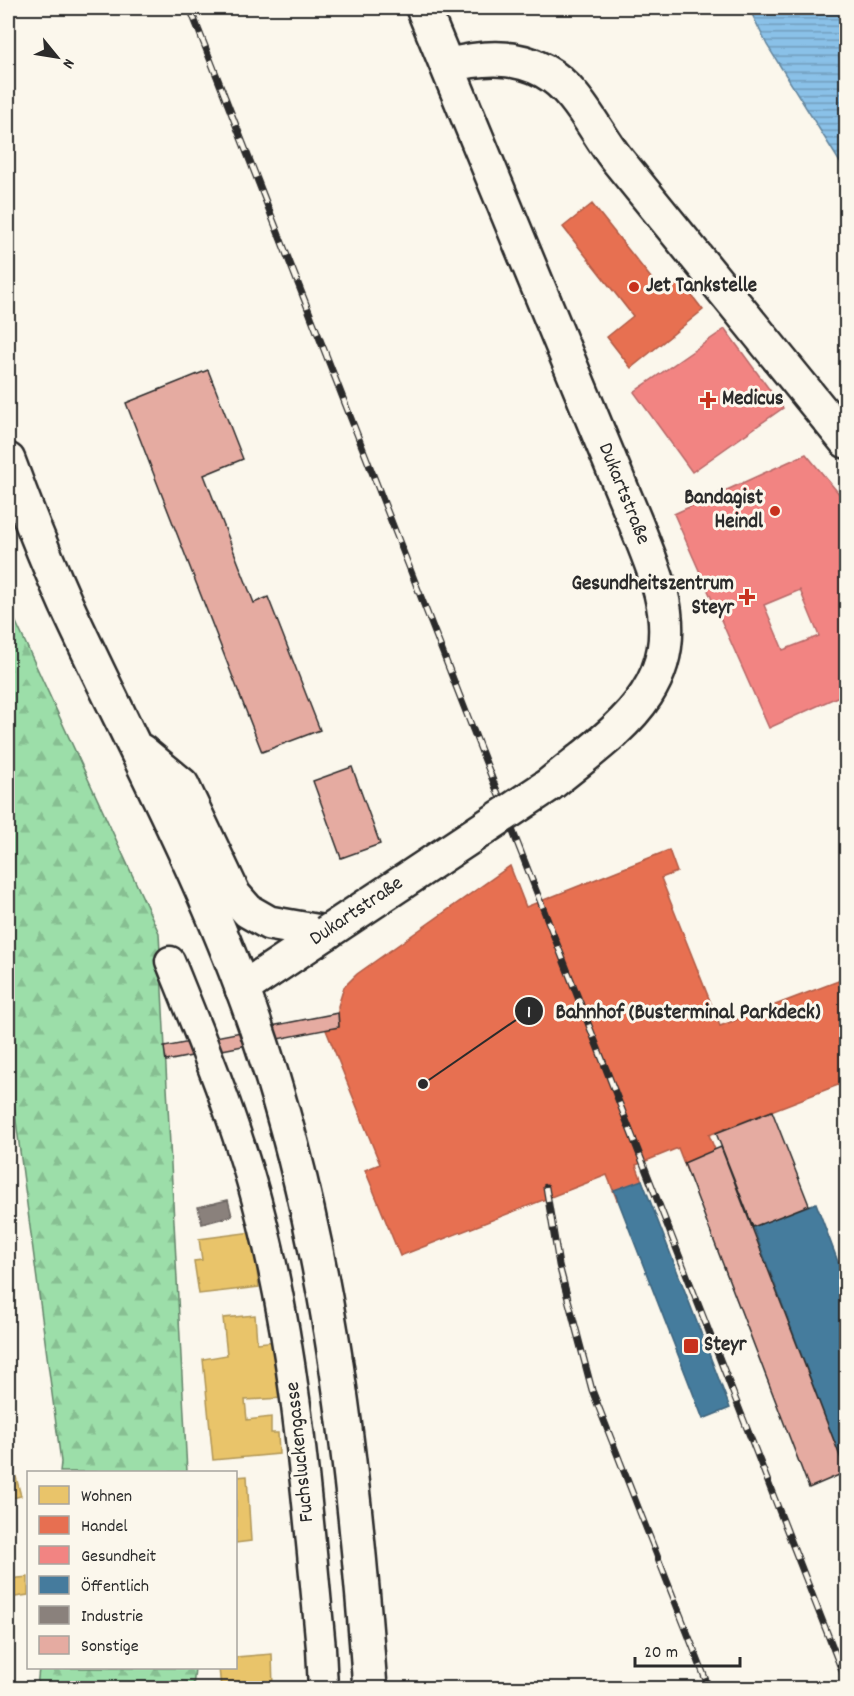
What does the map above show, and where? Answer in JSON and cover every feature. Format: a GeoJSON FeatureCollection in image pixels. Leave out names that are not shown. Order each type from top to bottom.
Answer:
{"type":"FeatureCollection","features":[{"type":"Feature","properties":{"kind":"main road","name":"Dukartstraße"},"geometry":{"type":"LineString","coordinates":[[242,989],[549,784],[602,741],[642,701],[657,680],[664,658],[665,616],[656,576],[423,8]]}},
{"type":"Feature","properties":{"kind":"main road"},"geometry":{"type":"LineString","coordinates":[[447,66],[494,58],[522,61],[545,71],[565,86],[603,142],[846,441]]}},
{"type":"Feature","properties":{"kind":"main road"},"geometry":{"type":"LineString","coordinates":[[8,460],[66,604],[188,860],[242,989],[299,1174],[320,1265],[348,1448],[370,1689]]}},
{"type":"Feature","properties":{"kind":"main road"},"geometry":{"type":"LineString","coordinates":[[134,746],[182,784],[234,895],[248,911],[269,923],[326,933]]}},
{"type":"Feature","properties":{"kind":"street","name":"Fuchsluckengasse"},"geometry":{"type":"LineString","coordinates":[[170,961],[228,1102],[261,1217],[295,1384],[323,1689]]}},
{"type":"Feature","properties":{"kind":"green space"},"geometry":{"type":"Polygon","coordinates":[[[8,605],[159,933],[187,1471],[60,1471],[61,1462],[8,1060],[8,605]]]}},
{"type":"Feature","properties":{"kind":"green space"},"geometry":{"type":"Polygon","coordinates":[[[39,1669],[195,1669],[193,1688],[37,1688],[39,1669]]]}},
{"type":"Feature","properties":{"kind":"water"},"geometry":{"type":"Polygon","coordinates":[[[749,8],[846,8],[846,172],[767,45],[749,8]]]}},
{"type":"Feature","properties":{"kind":"building: Wohnen"},"geometry":{"type":"Polygon","coordinates":[[[252,1232],[259,1287],[199,1294],[194,1261],[202,1260],[199,1239],[252,1232]]]}},
{"type":"Feature","properties":{"kind":"building: Wohnen"},"geometry":{"type":"Polygon","coordinates":[[[255,1315],[257,1343],[277,1341],[282,1398],[245,1400],[247,1420],[271,1417],[271,1433],[278,1433],[279,1454],[213,1460],[203,1359],[227,1355],[223,1318],[255,1315]]]}},
{"type":"Feature","properties":{"kind":"building: Wohnen"},"geometry":{"type":"Polygon","coordinates":[[[247,1476],[251,1541],[237,1543],[237,1477],[247,1476]]]}},
{"type":"Feature","properties":{"kind":"building: Wohnen"},"geometry":{"type":"Polygon","coordinates":[[[16,1477],[21,1496],[8,1499],[8,1479],[16,1477]]]}},
{"type":"Feature","properties":{"kind":"building: Wohnen"},"geometry":{"type":"Polygon","coordinates":[[[27,1577],[27,1595],[9,1598],[8,1579],[27,1577]]]}},
{"type":"Feature","properties":{"kind":"building: Wohnen"},"geometry":{"type":"Polygon","coordinates":[[[272,1654],[273,1688],[221,1688],[219,1669],[237,1669],[237,1657],[272,1654]]]}},
{"type":"Feature","properties":{"kind":"building: Handel","name":"Jet Tankstelle"},"geometry":{"type":"Polygon","coordinates":[[[592,204],[663,293],[680,280],[703,310],[631,368],[607,337],[633,316],[563,227],[592,204]]]}},
{"type":"Feature","properties":{"kind":"building: Handel"},"geometry":{"type":"Polygon","coordinates":[[[669,850],[677,872],[661,878],[720,1026],[846,978],[846,1082],[709,1135],[719,1159],[687,1171],[678,1148],[636,1165],[645,1189],[617,1200],[607,1175],[400,1256],[365,1170],[380,1164],[326,1030],[339,1027],[338,1006],[344,987],[357,974],[510,866],[526,907],[669,850]]]}},
{"type":"Feature","properties":{"kind":"building: Gesundheit","name":"Medicus"},"geometry":{"type":"Polygon","coordinates":[[[725,329],[783,408],[692,472],[634,392],[725,329]]]}},
{"type":"Feature","properties":{"kind":"building: Gesundheit","name":"Gesundheitszentrum Steyr"},"geometry":{"type":"Polygon","coordinates":[[[806,454],[846,502],[846,693],[769,728],[674,514],[806,454]],[[800,590],[764,605],[783,650],[819,636],[800,590]]]}},
{"type":"Feature","properties":{"kind":"building: Öffentlich"},"geometry":{"type":"Polygon","coordinates":[[[642,1180],[730,1408],[703,1419],[614,1190],[642,1180]]]}},
{"type":"Feature","properties":{"kind":"building: Öffentlich"},"geometry":{"type":"Polygon","coordinates":[[[816,1203],[846,1283],[846,1472],[753,1227],[816,1203]]]}},
{"type":"Feature","properties":{"kind":"building: Industrie"},"geometry":{"type":"Polygon","coordinates":[[[228,1200],[232,1216],[202,1224],[198,1207],[228,1200]]]}},
{"type":"Feature","properties":{"kind":"building: Sonstige"},"geometry":{"type":"Polygon","coordinates":[[[208,370],[243,459],[204,475],[254,603],[268,597],[320,730],[262,752],[126,403],[208,370]]]}},
{"type":"Feature","properties":{"kind":"building: Sonstige"},"geometry":{"type":"Polygon","coordinates":[[[352,767],[380,844],[341,858],[313,781],[352,767]]]}},
{"type":"Feature","properties":{"kind":"building: Sonstige"},"geometry":{"type":"Polygon","coordinates":[[[338,1013],[339,1027],[166,1061],[164,1047],[338,1013]]]}},
{"type":"Feature","properties":{"kind":"building: Sonstige"},"geometry":{"type":"Polygon","coordinates":[[[772,1111],[809,1205],[753,1227],[716,1133],[772,1111]]]}},
{"type":"Feature","properties":{"kind":"building: Sonstige"},"geometry":{"type":"Polygon","coordinates":[[[721,1147],[846,1472],[809,1488],[684,1163],[721,1147]]]}},
{"type":"Feature","properties":{"kind":"railway"},"geometry":{"type":"LineString","coordinates":[[190,8],[846,1681]]}},
{"type":"Feature","properties":{"kind":"railway"},"geometry":{"type":"LineString","coordinates":[[546,1187],[559,1265],[592,1390],[709,1688]]}},
{"type":"Feature","properties":{"kind":"place","name":"Jet Tankstelle"},"geometry":{"type":"Point","coordinates":[634,287]}},
{"type":"Feature","properties":{"kind":"place","name":"Medicus"},"geometry":{"type":"Point","coordinates":[708,400]}},
{"type":"Feature","properties":{"kind":"place","name":"Bandagist Heindl"},"geometry":{"type":"Point","coordinates":[775,511]}},
{"type":"Feature","properties":{"kind":"place","name":"Gesundheitszentrum Steyr"},"geometry":{"type":"Point","coordinates":[747,597]}},
{"type":"Feature","properties":{"kind":"place","name":"Bahnhof (Busterminal Parkdeck)"},"geometry":{"type":"Point","coordinates":[423,1084]}},
{"type":"Feature","properties":{"kind":"place","name":"Steyr"},"geometry":{"type":"Point","coordinates":[691,1346]}}]}
